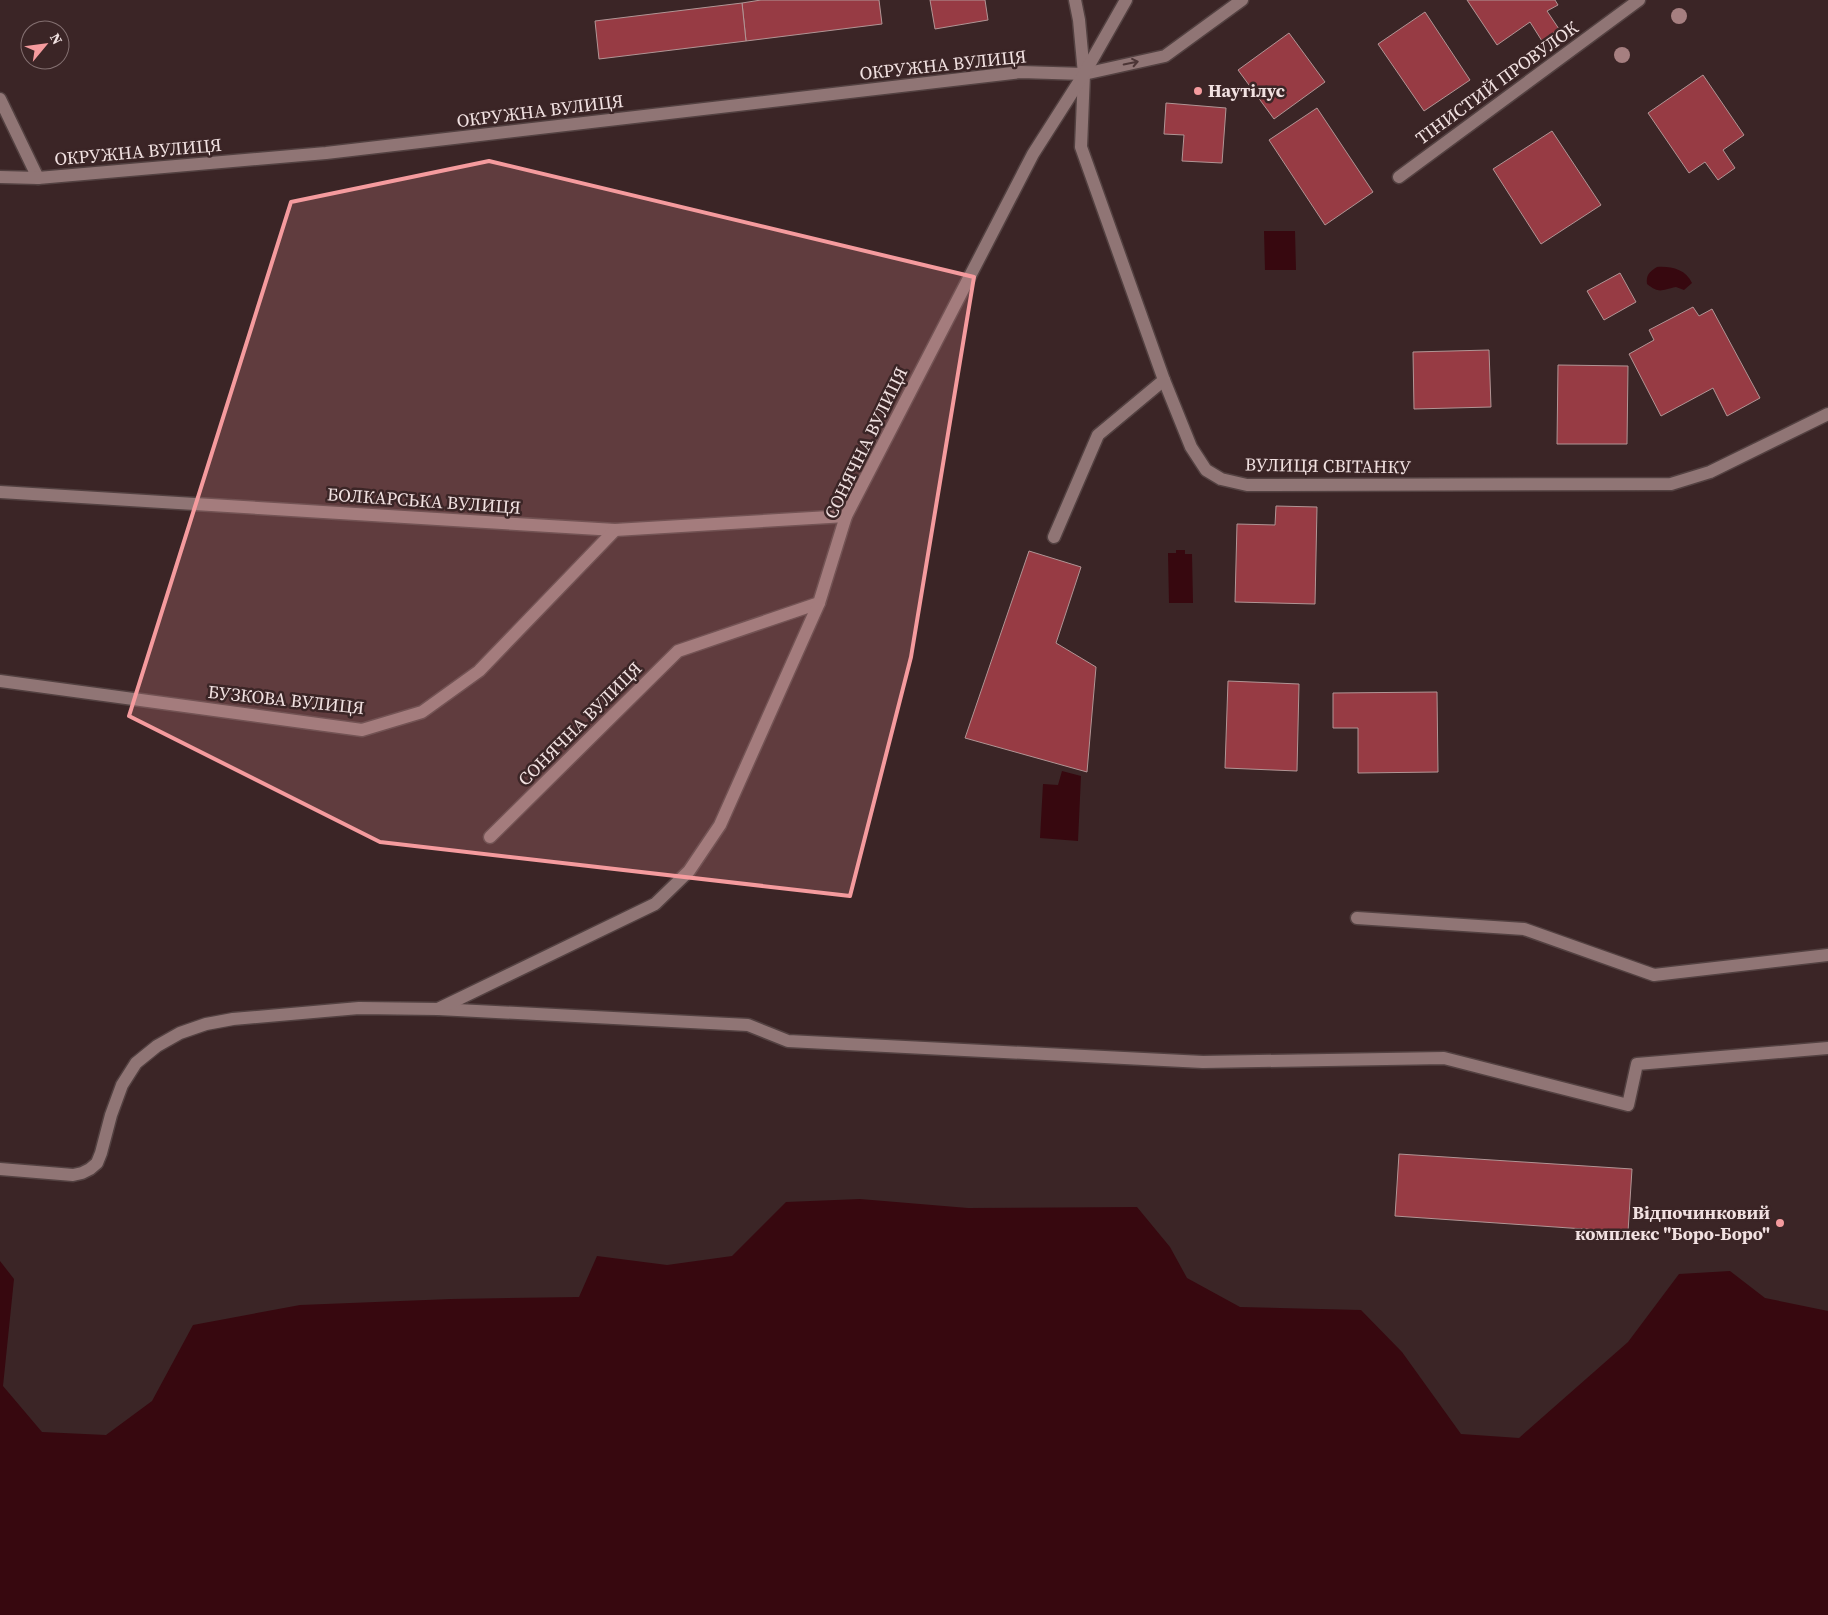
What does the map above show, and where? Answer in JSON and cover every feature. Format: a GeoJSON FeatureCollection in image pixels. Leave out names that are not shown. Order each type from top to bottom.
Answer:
{"type":"FeatureCollection","features":[{"type":"Feature","properties":{"kind":"street","name":"ВУЛИЦЯ СВІТАНКУ"},"geometry":{"type":"LineString","coordinates":[[1075,0],[1079,20],[1084,74],[1081,147],[1164,380],[1191,447],[1206,470],[1221,479],[1247,486],[1670,484],[1710,472],[1828,414]]}},
{"type":"Feature","properties":{"kind":"street","name":"СОНЯЧНА ВУЛИЦЯ"},"geometry":{"type":"LineString","coordinates":[[490,837],[678,651],[819,603],[846,516],[1033,154],[1084,74],[1126,0]]}},
{"type":"Feature","properties":{"kind":"street","name":"ОКРУЖНА ВУЛИЦЯ"},"geometry":{"type":"LineString","coordinates":[[0,177],[38,178],[326,154],[1021,72],[1084,74],[1165,56],[1242,0]]}},
{"type":"Feature","properties":{"kind":"street","name":"ТІНИСТИЙ ПРОВУЛОК"},"geometry":{"type":"LineString","coordinates":[[1399,176],[1639,0]]}},
{"type":"Feature","properties":{"kind":"street"},"geometry":{"type":"LineString","coordinates":[[0,98],[38,178]]}},
{"type":"Feature","properties":{"kind":"street"},"geometry":{"type":"LineString","coordinates":[[1054,538],[1098,435],[1164,380]]}},
{"type":"Feature","properties":{"kind":"street","name":"БОЛКАРСЬКА ВУЛИЦЯ"},"geometry":{"type":"LineString","coordinates":[[0,492],[615,530],[846,516]]}},
{"type":"Feature","properties":{"kind":"street","name":"БУЗКОВА ВУЛИЦЯ"},"geometry":{"type":"LineString","coordinates":[[0,681],[362,730],[422,712],[479,671],[615,530]]}},
{"type":"Feature","properties":{"kind":"street"},"geometry":{"type":"LineString","coordinates":[[438,1008],[655,904],[689,871],[720,825],[819,603]]}},
{"type":"Feature","properties":{"kind":"street"},"geometry":{"type":"LineString","coordinates":[[1357,918],[1524,929],[1654,976],[1828,955]]}},
{"type":"Feature","properties":{"kind":"street"},"geometry":{"type":"LineString","coordinates":[[0,1169],[73,1175],[90,1169],[97,1163],[110,1115],[122,1085],[136,1062],[157,1046],[180,1033],[206,1024],[359,1008],[438,1008],[748,1025],[788,1041],[1203,1062],[1444,1058],[1628,1105],[1637,1064],[1828,1048]]}},
{"type":"Feature","properties":{"kind":"highlighted area"},"geometry":{"type":"Polygon","coordinates":[[[489,161],[974,277],[911,657],[850,896],[380,842],[129,716],[291,202],[489,161]]]}},
{"type":"Feature","properties":{"kind":"shaded area"},"geometry":{"type":"Polygon","coordinates":[[[1264,231],[1295,231],[1296,270],[1265,270],[1264,231]]]}},
{"type":"Feature","properties":{"kind":"shaded area"},"geometry":{"type":"Polygon","coordinates":[[[1657,267],[1677,269],[1686,274],[1692,283],[1684,290],[1676,287],[1661,290],[1655,289],[1647,284],[1647,278],[1650,272],[1657,267]]]}},
{"type":"Feature","properties":{"kind":"shaded area"},"geometry":{"type":"Polygon","coordinates":[[[1176,550],[1185,550],[1185,554],[1192,554],[1193,603],[1169,603],[1168,553],[1176,553],[1176,550]]]}},
{"type":"Feature","properties":{"kind":"shaded area"},"geometry":{"type":"Polygon","coordinates":[[[1062,771],[1081,776],[1078,841],[1040,838],[1043,784],[1058,785],[1062,771]]]}},
{"type":"Feature","properties":{"kind":"shaded area"},"geometry":{"type":"Polygon","coordinates":[[[860,1199],[968,1208],[1137,1207],[1170,1247],[1187,1278],[1240,1307],[1361,1310],[1402,1352],[1461,1434],[1519,1438],[1628,1342],[1679,1274],[1730,1271],[1765,1298],[1828,1311],[1828,1615],[0,1615],[0,1261],[14,1279],[3,1386],[42,1432],[106,1435],[152,1401],[193,1325],[300,1305],[451,1299],[579,1297],[597,1256],[667,1265],[732,1256],[786,1202],[860,1199]]]}},
{"type":"Feature","properties":{"kind":"building"},"geometry":{"type":"Polygon","coordinates":[[[761,0],[879,0],[882,24],[746,41],[742,3],[761,0]]]}},
{"type":"Feature","properties":{"kind":"building"},"geometry":{"type":"Polygon","coordinates":[[[930,0],[985,0],[988,20],[935,29],[930,0]]]}},
{"type":"Feature","properties":{"kind":"building"},"geometry":{"type":"Polygon","coordinates":[[[1467,0],[1555,0],[1558,5],[1547,11],[1559,29],[1542,41],[1530,22],[1497,45],[1467,0]]]}},
{"type":"Feature","properties":{"kind":"building"},"geometry":{"type":"Polygon","coordinates":[[[742,3],[746,41],[599,59],[595,21],[742,3]]]}},
{"type":"Feature","properties":{"kind":"building"},"geometry":{"type":"Polygon","coordinates":[[[1425,12],[1470,80],[1424,111],[1378,44],[1425,12]]]}},
{"type":"Feature","properties":{"kind":"building"},"geometry":{"type":"Polygon","coordinates":[[[1289,33],[1325,82],[1274,119],[1238,70],[1289,33]]]}},
{"type":"Feature","properties":{"kind":"building"},"geometry":{"type":"Polygon","coordinates":[[[1703,75],[1744,135],[1723,150],[1735,168],[1718,180],[1705,162],[1689,173],[1648,113],[1703,75]]]}},
{"type":"Feature","properties":{"kind":"building"},"geometry":{"type":"Polygon","coordinates":[[[1166,103],[1226,108],[1222,163],[1182,161],[1184,135],[1164,134],[1166,103]]]}},
{"type":"Feature","properties":{"kind":"building"},"geometry":{"type":"Polygon","coordinates":[[[1317,108],[1373,192],[1325,225],[1269,140],[1317,108]]]}},
{"type":"Feature","properties":{"kind":"building"},"geometry":{"type":"Polygon","coordinates":[[[1552,131],[1601,205],[1541,244],[1493,169],[1552,131]]]}},
{"type":"Feature","properties":{"kind":"building"},"geometry":{"type":"Polygon","coordinates":[[[1620,273],[1636,302],[1604,320],[1587,291],[1620,273]]]}},
{"type":"Feature","properties":{"kind":"building"},"geometry":{"type":"Polygon","coordinates":[[[1693,307],[1699,316],[1712,309],[1760,398],[1727,416],[1713,388],[1661,416],[1629,354],[1654,340],[1649,330],[1693,307]]]}},
{"type":"Feature","properties":{"kind":"building"},"geometry":{"type":"Polygon","coordinates":[[[1489,350],[1491,407],[1414,409],[1413,352],[1489,350]]]}},
{"type":"Feature","properties":{"kind":"building"},"geometry":{"type":"Polygon","coordinates":[[[1558,365],[1628,366],[1627,444],[1557,444],[1558,365]]]}},
{"type":"Feature","properties":{"kind":"building"},"geometry":{"type":"Polygon","coordinates":[[[1276,506],[1317,507],[1315,604],[1235,602],[1237,524],[1275,525],[1276,506]]]}},
{"type":"Feature","properties":{"kind":"building"},"geometry":{"type":"Polygon","coordinates":[[[1029,551],[1081,567],[1056,643],[1096,667],[1087,772],[965,738],[1029,551]]]}},
{"type":"Feature","properties":{"kind":"building"},"geometry":{"type":"Polygon","coordinates":[[[1228,681],[1299,684],[1297,771],[1225,768],[1228,681]]]}},
{"type":"Feature","properties":{"kind":"building"},"geometry":{"type":"Polygon","coordinates":[[[1437,692],[1438,772],[1358,773],[1358,728],[1333,728],[1333,693],[1437,692]]]}},
{"type":"Feature","properties":{"kind":"building"},"geometry":{"type":"Polygon","coordinates":[[[1399,1154],[1632,1169],[1628,1232],[1395,1216],[1399,1154]]]}},
{"type":"Feature","properties":{"kind":"place","name":"Наутілус"},"geometry":{"type":"Point","coordinates":[1198,91]}},
{"type":"Feature","properties":{"kind":"place","name":"Відпочинковий комплекс \"Боро-Боро\""},"geometry":{"type":"Point","coordinates":[1780,1223]}}]}
